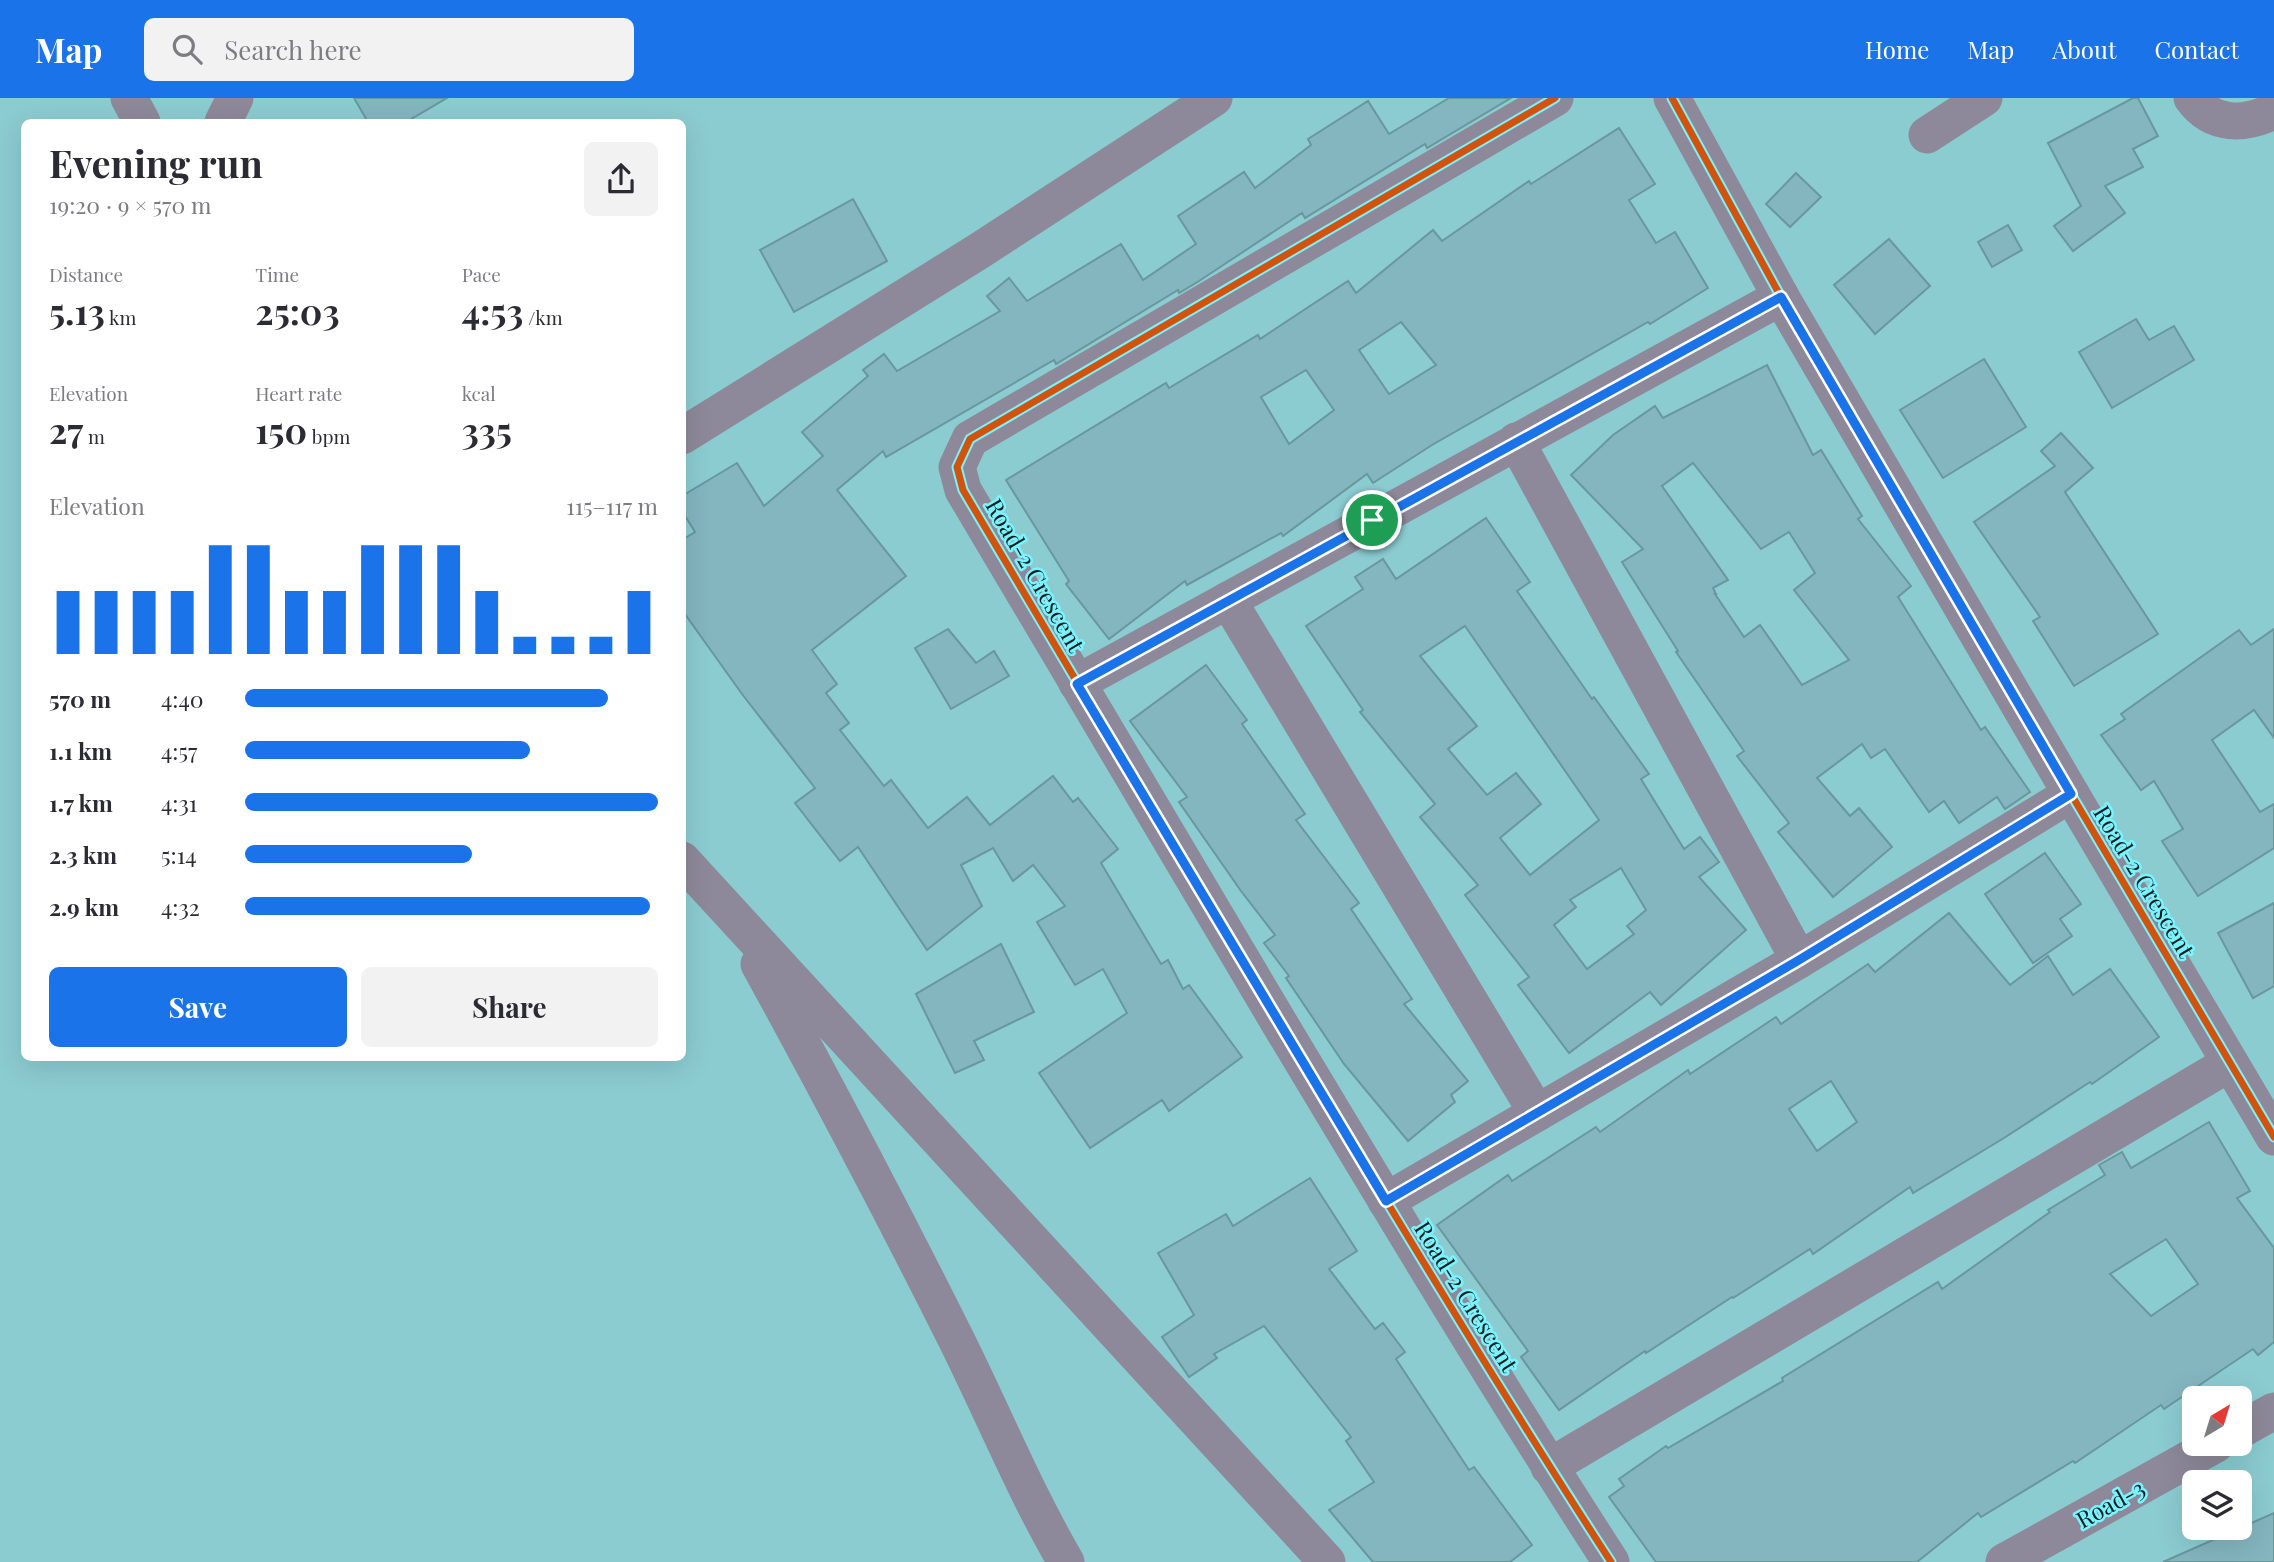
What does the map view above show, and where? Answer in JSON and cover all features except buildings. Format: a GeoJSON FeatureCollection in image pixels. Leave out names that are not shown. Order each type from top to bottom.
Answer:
{"type":"FeatureCollection","features":[{"type":"Feature","properties":{"kind":"street"},"geometry":{"type":"LineString","coordinates":[[129,98],[140,119]]}},
{"type":"Feature","properties":{"kind":"street"},"geometry":{"type":"LineString","coordinates":[[224,119],[235,98]]}},
{"type":"Feature","properties":{"kind":"street"},"geometry":{"type":"LineString","coordinates":[[686,434],[979,251],[1214,98]]}},
{"type":"Feature","properties":{"kind":"street","name":"Road-2 Crescent"},"geometry":{"type":"LineString","coordinates":[[1555,98],[970,439],[957,467],[963,490],[1077,684],[1386,1201],[1549,1467],[1611,1562]]}},
{"type":"Feature","properties":{"kind":"street","name":"Road-2 Crescent"},"geometry":{"type":"LineString","coordinates":[[1672,98],[1781,297],[2274,1137]]}},
{"type":"Feature","properties":{"kind":"street"},"geometry":{"type":"LineString","coordinates":[[1927,135],[1984,98]]}},
{"type":"Feature","properties":{"kind":"street"},"geometry":{"type":"LineString","coordinates":[[2192,98],[2217,119],[2241,122],[2274,111]]}},
{"type":"Feature","properties":{"kind":"street"},"geometry":{"type":"LineString","coordinates":[[1077,684],[1781,297]]}},
{"type":"Feature","properties":{"kind":"street"},"geometry":{"type":"LineString","coordinates":[[1516,441],[1799,960]]}},
{"type":"Feature","properties":{"kind":"street"},"geometry":{"type":"LineString","coordinates":[[1228,600],[1537,1113]]}},
{"type":"Feature","properties":{"kind":"street"},"geometry":{"type":"LineString","coordinates":[[1386,1201],[1799,960],[2071,794]]}},
{"type":"Feature","properties":{"kind":"street"},"geometry":{"type":"LineString","coordinates":[[686,864],[1327,1562]]}},
{"type":"Feature","properties":{"kind":"street"},"geometry":{"type":"LineString","coordinates":[[732,914],[838,1107],[957,1341],[1043,1523],[1066,1562]]}},
{"type":"Feature","properties":{"kind":"street"},"geometry":{"type":"LineString","coordinates":[[1549,1467],[2230,1063]]}},
{"type":"Feature","properties":{"kind":"street"},"geometry":{"type":"LineString","coordinates":[[2252,1423],[2274,1411]]}},
{"type":"Feature","properties":{"kind":"street","name":"Road-3"},"geometry":{"type":"LineString","coordinates":[[2004,1562],[2194,1456]]}},
{"type":"Feature","properties":{"kind":"cycle path"},"geometry":{"type":"LineString","coordinates":[[1555,98],[970,439],[957,467],[963,490],[1281,1026],[1485,1363],[1611,1562]]}},
{"type":"Feature","properties":{"kind":"cycle path"},"geometry":{"type":"LineString","coordinates":[[1672,98],[1781,297],[2274,1137]]}},
{"type":"Feature","properties":{"kind":"route"},"geometry":{"type":"LineString","coordinates":[[1781,297],[2071,794],[1799,960],[1386,1201],[1077,684],[1372,520],[1781,297]]}}]}
